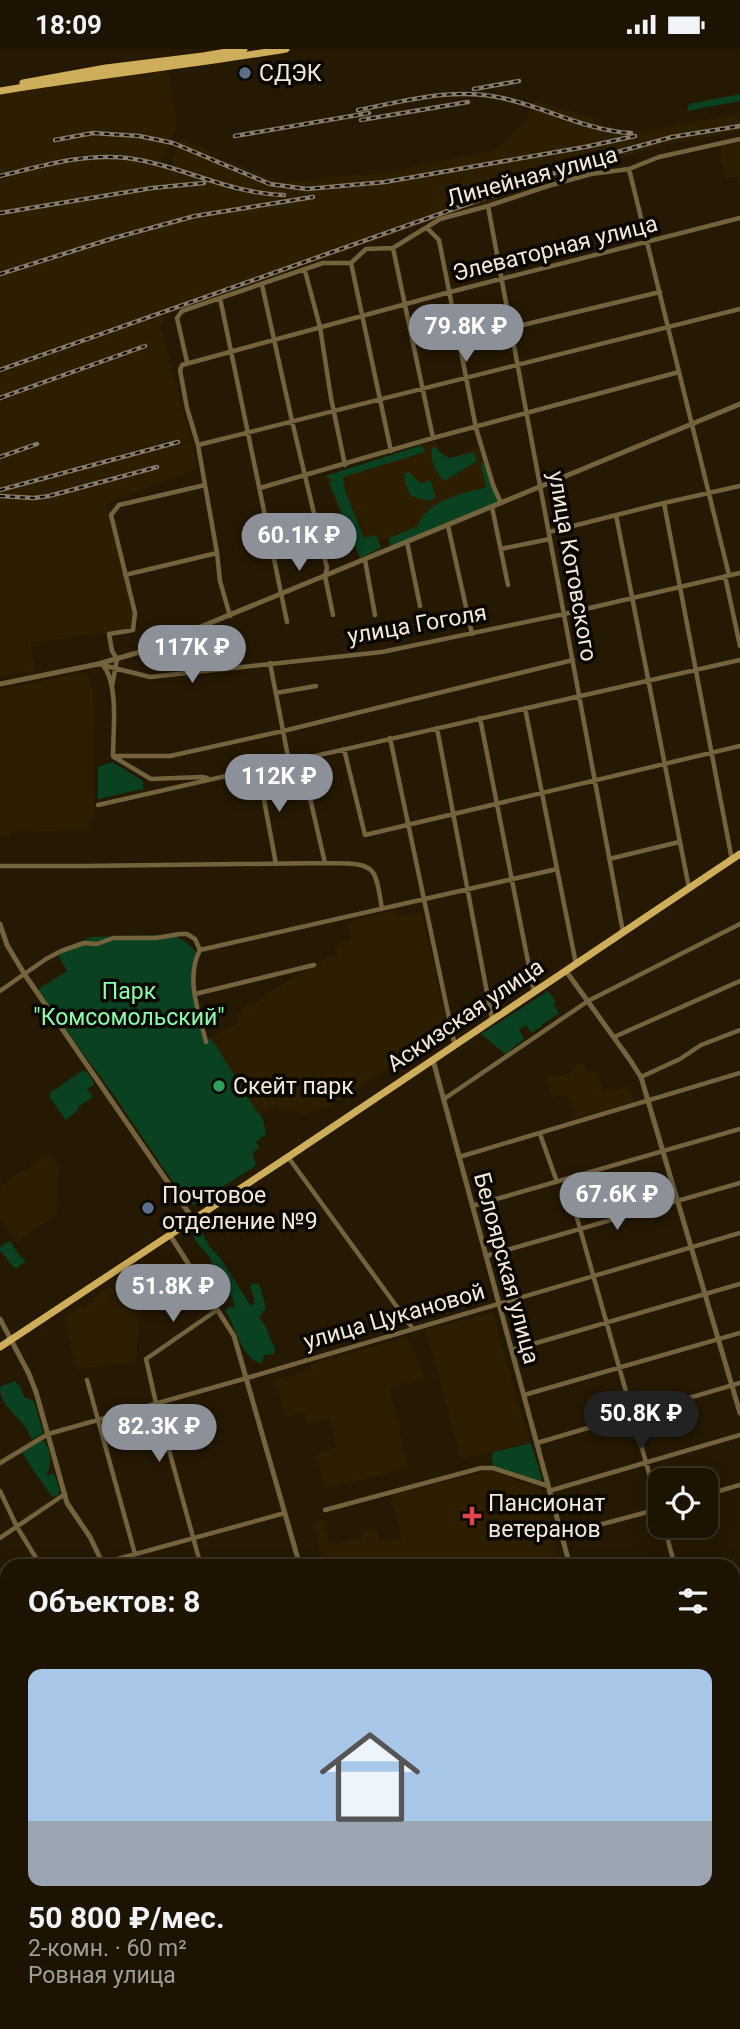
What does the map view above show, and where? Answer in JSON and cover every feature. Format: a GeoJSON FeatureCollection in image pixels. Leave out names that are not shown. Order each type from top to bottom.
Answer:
{"type":"FeatureCollection","features":[{"type":"Feature","properties":{"kind":"main road"},"geometry":{"type":"LineString","coordinates":[[0,89],[106,68],[244,49]]}},
{"type":"Feature","properties":{"kind":"main road"},"geometry":{"type":"LineString","coordinates":[[0,89],[286,49]]}},
{"type":"Feature","properties":{"kind":"main road","name":"Аскизская улица"},"geometry":{"type":"LineString","coordinates":[[0,1347],[740,855]]}},
{"type":"Feature","properties":{"kind":"street","name":"Линейная улица"},"geometry":{"type":"LineString","coordinates":[[187,362],[177,318],[182,311],[323,263],[351,263],[366,249],[393,248],[440,219],[488,207],[591,174],[628,169],[659,157],[740,139]]}},
{"type":"Feature","properties":{"kind":"street"},"geometry":{"type":"LineString","coordinates":[[628,169],[710,493],[740,646]]}},
{"type":"Feature","properties":{"kind":"street","name":"улица Котовского"},"geometry":{"type":"LineString","coordinates":[[488,207],[623,933]]}},
{"type":"Feature","properties":{"kind":"street","name":"Элеваторная улица"},"geometry":{"type":"LineString","coordinates":[[187,362],[740,218]]}},
{"type":"Feature","properties":{"kind":"street"},"geometry":{"type":"LineString","coordinates":[[427,228],[439,240],[476,428],[501,503]]}},
{"type":"Feature","properties":{"kind":"street"},"geometry":{"type":"LineString","coordinates":[[393,248],[433,438]]}},
{"type":"Feature","properties":{"kind":"street"},"geometry":{"type":"LineString","coordinates":[[351,263],[391,451]]}},
{"type":"Feature","properties":{"kind":"street"},"geometry":{"type":"LineString","coordinates":[[305,271],[320,327],[345,465]]}},
{"type":"Feature","properties":{"kind":"street"},"geometry":{"type":"LineString","coordinates":[[262,285],[327,568],[325,576],[333,615]]}},
{"type":"Feature","properties":{"kind":"street"},"geometry":{"type":"LineString","coordinates":[[510,328],[660,292]]}},
{"type":"Feature","properties":{"kind":"street"},"geometry":{"type":"LineString","coordinates":[[220,297],[288,622]]}},
{"type":"Feature","properties":{"kind":"street"},"geometry":{"type":"LineString","coordinates":[[198,445],[740,309]]}},
{"type":"Feature","properties":{"kind":"street"},"geometry":{"type":"LineString","coordinates":[[187,362],[180,370],[198,445],[220,581],[230,616]]}},
{"type":"Feature","properties":{"kind":"street"},"geometry":{"type":"LineString","coordinates":[[260,488],[679,372]]}},
{"type":"Feature","properties":{"kind":"street"},"geometry":{"type":"LineString","coordinates":[[0,684],[117,659],[230,616],[740,404]]}},
{"type":"Feature","properties":{"kind":"street"},"geometry":{"type":"LineString","coordinates":[[112,686],[117,659],[112,651],[109,634],[134,631],[135,613],[111,515],[119,505],[205,485]]}},
{"type":"Feature","properties":{"kind":"street"},"geometry":{"type":"LineString","coordinates":[[501,549],[616,515],[740,487]]}},
{"type":"Feature","properties":{"kind":"street"},"geometry":{"type":"LineString","coordinates":[[664,503],[732,860]]}},
{"type":"Feature","properties":{"kind":"street"},"geometry":{"type":"LineString","coordinates":[[492,507],[508,585]]}},
{"type":"Feature","properties":{"kind":"street"},"geometry":{"type":"LineString","coordinates":[[616,515],[689,888]]}},
{"type":"Feature","properties":{"kind":"street"},"geometry":{"type":"LineString","coordinates":[[448,526],[472,634]]}},
{"type":"Feature","properties":{"kind":"street"},"geometry":{"type":"LineString","coordinates":[[407,542],[420,606]]}},
{"type":"Feature","properties":{"kind":"street"},"geometry":{"type":"LineString","coordinates":[[125,575],[217,553]]}},
{"type":"Feature","properties":{"kind":"street"},"geometry":{"type":"LineString","coordinates":[[365,560],[375,615]]}},
{"type":"Feature","properties":{"kind":"street","name":"улица Гоголя"},"geometry":{"type":"LineString","coordinates":[[100,664],[150,677],[382,652],[564,614],[740,573]]}},
{"type":"Feature","properties":{"kind":"street"},"geometry":{"type":"LineString","coordinates":[[113,756],[170,756],[573,660]]}},
{"type":"Feature","properties":{"kind":"street"},"geometry":{"type":"LineString","coordinates":[[98,805],[740,660]]}},
{"type":"Feature","properties":{"kind":"street"},"geometry":{"type":"LineString","coordinates":[[270,663],[289,762]]}},
{"type":"Feature","properties":{"kind":"street"},"geometry":{"type":"LineString","coordinates":[[100,664],[109,673],[112,686],[113,756]]}},
{"type":"Feature","properties":{"kind":"street"},"geometry":{"type":"LineString","coordinates":[[276,693],[316,687]]}},
{"type":"Feature","properties":{"kind":"street"},"geometry":{"type":"LineString","coordinates":[[525,708],[576,964]]}},
{"type":"Feature","properties":{"kind":"street"},"geometry":{"type":"LineString","coordinates":[[480,718],[534,993]]}},
{"type":"Feature","properties":{"kind":"street"},"geometry":{"type":"LineString","coordinates":[[437,728],[492,1020]]}},
{"type":"Feature","properties":{"kind":"street"},"geometry":{"type":"LineString","coordinates":[[390,739],[455,1046]]}},
{"type":"Feature","properties":{"kind":"street"},"geometry":{"type":"LineString","coordinates":[[344,749],[365,835],[740,746]]}},
{"type":"Feature","properties":{"kind":"street"},"geometry":{"type":"LineString","coordinates":[[113,756],[151,779],[210,779]]}},
{"type":"Feature","properties":{"kind":"street"},"geometry":{"type":"LineString","coordinates":[[301,759],[325,863]]}},
{"type":"Feature","properties":{"kind":"street"},"geometry":{"type":"LineString","coordinates":[[258,768],[275,865]]}},
{"type":"Feature","properties":{"kind":"street"},"geometry":{"type":"LineString","coordinates":[[609,859],[680,842]]}},
{"type":"Feature","properties":{"kind":"street"},"geometry":{"type":"LineString","coordinates":[[0,866],[360,865],[368,867],[374,873],[382,909]]}},
{"type":"Feature","properties":{"kind":"street"},"geometry":{"type":"LineString","coordinates":[[200,950],[557,869]]}},
{"type":"Feature","properties":{"kind":"street"},"geometry":{"type":"LineString","coordinates":[[444,1099],[588,1001],[740,924]]}},
{"type":"Feature","properties":{"kind":"street"},"geometry":{"type":"LineString","coordinates":[[0,925],[7,945],[25,975],[193,1219]]}},
{"type":"Feature","properties":{"kind":"street"},"geometry":{"type":"LineString","coordinates":[[0,991],[46,959],[84,943],[97,944],[113,938],[156,938],[187,934],[195,939],[200,950],[193,970],[195,994],[206,1042]]}},
{"type":"Feature","properties":{"kind":"street"},"geometry":{"type":"LineString","coordinates":[[195,994],[314,965]]}},
{"type":"Feature","properties":{"kind":"street"},"geometry":{"type":"LineString","coordinates":[[566,971],[640,1077],[740,1413]]}},
{"type":"Feature","properties":{"kind":"street"},"geometry":{"type":"LineString","coordinates":[[614,1037],[740,981]]}},
{"type":"Feature","properties":{"kind":"street"},"geometry":{"type":"LineString","coordinates":[[640,1077],[680,1059],[701,1045],[740,1030]]}},
{"type":"Feature","properties":{"kind":"street","name":"Белоярская улица"},"geometry":{"type":"LineString","coordinates":[[433,1060],[568,1559]]}},
{"type":"Feature","properties":{"kind":"street"},"geometry":{"type":"LineString","coordinates":[[459,1157],[740,1073]]}},
{"type":"Feature","properties":{"kind":"street"},"geometry":{"type":"LineString","coordinates":[[472,1206],[740,1129]]}},
{"type":"Feature","properties":{"kind":"street"},"geometry":{"type":"LineString","coordinates":[[540,1134],[557,1182]]}},
{"type":"Feature","properties":{"kind":"street"},"geometry":{"type":"LineString","coordinates":[[288,1157],[413,1329]]}},
{"type":"Feature","properties":{"kind":"street"},"geometry":{"type":"LineString","coordinates":[[566,1179],[648,1470]]}},
{"type":"Feature","properties":{"kind":"street"},"geometry":{"type":"LineString","coordinates":[[486,1256],[740,1183]]}},
{"type":"Feature","properties":{"kind":"street","name":"улица Цукановой"},"geometry":{"type":"LineString","coordinates":[[0,1463],[48,1434],[740,1233]]}},
{"type":"Feature","properties":{"kind":"street"},"geometry":{"type":"LineString","coordinates":[[170,1234],[234,1336],[298,1559]]}},
{"type":"Feature","properties":{"kind":"street"},"geometry":{"type":"LineString","coordinates":[[512,1350],[740,1284]]}},
{"type":"Feature","properties":{"kind":"street"},"geometry":{"type":"LineString","coordinates":[[199,1559],[146,1359],[218,1309]]}},
{"type":"Feature","properties":{"kind":"street"},"geometry":{"type":"LineString","coordinates":[[0,1319],[29,1374],[67,1503],[90,1537],[99,1559]]}},
{"type":"Feature","properties":{"kind":"street"},"geometry":{"type":"LineString","coordinates":[[524,1395],[740,1333]]}},
{"type":"Feature","properties":{"kind":"street"},"geometry":{"type":"LineString","coordinates":[[87,1380],[135,1554]]}},
{"type":"Feature","properties":{"kind":"street"},"geometry":{"type":"LineString","coordinates":[[537,1443],[740,1383]]}},
{"type":"Feature","properties":{"kind":"street"},"geometry":{"type":"LineString","coordinates":[[325,1510],[481,1468],[493,1468],[549,1489],[740,1435]]}},
{"type":"Feature","properties":{"kind":"street"},"geometry":{"type":"LineString","coordinates":[[718,1491],[740,1485]]}},
{"type":"Feature","properties":{"kind":"street"},"geometry":{"type":"LineString","coordinates":[[0,1491],[17,1527],[37,1559]]}},
{"type":"Feature","properties":{"kind":"street"},"geometry":{"type":"LineString","coordinates":[[0,1538],[65,1494]]}},
{"type":"Feature","properties":{"kind":"street"},"geometry":{"type":"LineString","coordinates":[[120,1559],[285,1513]]}},
{"type":"Feature","properties":{"kind":"street"},"geometry":{"type":"LineString","coordinates":[[561,1535],[648,1513]]}},
{"type":"Feature","properties":{"kind":"street"},"geometry":{"type":"LineString","coordinates":[[667,1538],[673,1559]]}},
{"type":"Feature","properties":{"kind":"shaded area"},"geometry":{"type":"Polygon","coordinates":[[[167,68],[177,124],[159,166],[131,156],[88,154],[0,173],[0,95],[167,68]]]}},
{"type":"Feature","properties":{"kind":"shaded area"},"geometry":{"type":"Polygon","coordinates":[[[533,100],[593,116],[594,123],[627,131],[644,131],[740,114],[740,132],[648,149],[164,315],[161,329],[197,468],[105,504],[109,510],[134,614],[132,629],[31,643],[35,670],[0,676],[0,174],[77,160],[101,159],[131,161],[170,170],[182,139],[210,152],[210,155],[280,182],[381,173],[497,150],[527,120],[533,100]]]}},
{"type":"Feature","properties":{"kind":"shaded area"},"geometry":{"type":"Polygon","coordinates":[[[740,141],[740,188],[737,177],[726,178],[719,152],[720,144],[740,141]]]}},
{"type":"Feature","properties":{"kind":"shaded area"},"geometry":{"type":"Polygon","coordinates":[[[435,441],[443,463],[479,446],[494,494],[356,552],[325,476],[435,441]]]}},
{"type":"Feature","properties":{"kind":"shaded area"},"geometry":{"type":"Polygon","coordinates":[[[187,642],[190,665],[148,670],[146,657],[187,642]]]}},
{"type":"Feature","properties":{"kind":"shaded area"},"geometry":{"type":"Polygon","coordinates":[[[85,672],[93,686],[94,817],[90,818],[90,830],[10,832],[10,836],[0,836],[0,690],[85,672]]]}},
{"type":"Feature","properties":{"kind":"shaded area"},"geometry":{"type":"Polygon","coordinates":[[[395,910],[397,917],[422,912],[447,1029],[440,1037],[392,1069],[390,1067],[333,1104],[303,1115],[276,1105],[257,1113],[210,1038],[243,1019],[238,1020],[236,1017],[247,1006],[332,955],[334,957],[338,954],[334,947],[351,938],[347,922],[395,910]]]}},
{"type":"Feature","properties":{"kind":"shaded area"},"geometry":{"type":"Polygon","coordinates":[[[583,1063],[588,1073],[597,1072],[604,1092],[629,1086],[634,1102],[574,1118],[568,1095],[552,1098],[545,1076],[552,1074],[553,1078],[571,1073],[570,1066],[583,1063]]]}},
{"type":"Feature","properties":{"kind":"shaded area"},"geometry":{"type":"Polygon","coordinates":[[[50,1152],[58,1164],[57,1214],[16,1242],[0,1219],[0,1186],[50,1152]]]}},
{"type":"Feature","properties":{"kind":"shaded area"},"geometry":{"type":"Polygon","coordinates":[[[121,1279],[140,1304],[136,1362],[76,1369],[65,1316],[82,1305],[84,1308],[94,1301],[92,1298],[121,1279]]]}},
{"type":"Feature","properties":{"kind":"shaded area"},"geometry":{"type":"Polygon","coordinates":[[[493,1312],[529,1442],[461,1459],[426,1331],[493,1312]]]}},
{"type":"Feature","properties":{"kind":"shaded area"},"geometry":{"type":"Polygon","coordinates":[[[407,1337],[425,1378],[390,1388],[408,1468],[325,1488],[315,1454],[337,1448],[329,1419],[307,1424],[304,1412],[285,1417],[275,1380],[312,1369],[311,1364],[407,1337]]]}},
{"type":"Feature","properties":{"kind":"shaded area","name":"Пансионат ветеранов"},"geometry":{"type":"Polygon","coordinates":[[[492,1470],[541,1490],[559,1559],[322,1559],[313,1522],[324,1519],[330,1545],[361,1538],[362,1531],[376,1528],[381,1542],[402,1538],[391,1495],[492,1470]]]}},
{"type":"Feature","properties":{"kind":"green space"},"geometry":{"type":"Polygon","coordinates":[[[740,94],[740,101],[687,111],[689,104],[740,94]]]}},
{"type":"Feature","properties":{"kind":"green space"},"geometry":{"type":"Polygon","coordinates":[[[422,445],[425,452],[343,477],[345,491],[364,538],[376,535],[381,548],[360,558],[329,482],[333,480],[325,476],[422,445]]]}},
{"type":"Feature","properties":{"kind":"green space"},"geometry":{"type":"Polygon","coordinates":[[[435,446],[449,458],[474,452],[477,461],[446,480],[442,479],[432,461],[432,448],[435,446]]]}},
{"type":"Feature","properties":{"kind":"green space"},"geometry":{"type":"Polygon","coordinates":[[[482,463],[485,464],[499,502],[392,546],[390,544],[389,538],[418,526],[428,510],[437,504],[486,487],[482,463]]]}},
{"type":"Feature","properties":{"kind":"green space"},"geometry":{"type":"Polygon","coordinates":[[[409,472],[421,484],[429,480],[432,483],[435,498],[429,501],[411,496],[404,474],[409,472]]]}},
{"type":"Feature","properties":{"kind":"green space"},"geometry":{"type":"Polygon","coordinates":[[[112,762],[143,781],[143,789],[98,799],[98,767],[112,762]]]}},
{"type":"Feature","properties":{"kind":"green space","name":"Парк \"Комсомольский\""},"geometry":{"type":"Polygon","coordinates":[[[156,935],[179,938],[196,952],[192,987],[204,1043],[210,1038],[216,1046],[263,1119],[266,1134],[256,1142],[259,1148],[252,1153],[256,1163],[254,1167],[194,1205],[186,1201],[113,1094],[38,992],[67,971],[58,955],[91,937],[156,935]]]}},
{"type":"Feature","properties":{"kind":"green space"},"geometry":{"type":"Polygon","coordinates":[[[548,991],[556,1002],[553,1004],[559,1013],[531,1033],[526,1025],[519,1030],[524,1039],[505,1054],[481,1034],[548,991]]]}},
{"type":"Feature","properties":{"kind":"green space"},"geometry":{"type":"Polygon","coordinates":[[[83,1070],[94,1085],[87,1089],[93,1097],[78,1107],[66,1120],[50,1098],[50,1093],[83,1070]]]}},
{"type":"Feature","properties":{"kind":"green space"},"geometry":{"type":"Polygon","coordinates":[[[200,1228],[209,1246],[221,1259],[251,1306],[255,1303],[250,1286],[253,1283],[259,1284],[266,1308],[259,1317],[275,1350],[274,1354],[264,1355],[262,1364],[249,1355],[240,1341],[225,1310],[235,1307],[232,1297],[217,1275],[210,1257],[191,1232],[200,1228]]]}},
{"type":"Feature","properties":{"kind":"green space"},"geometry":{"type":"Polygon","coordinates":[[[10,1241],[26,1261],[17,1268],[0,1252],[0,1247],[10,1241]]]}},
{"type":"Feature","properties":{"kind":"green space"},"geometry":{"type":"Polygon","coordinates":[[[15,1381],[24,1397],[34,1401],[43,1433],[32,1440],[1,1394],[0,1387],[15,1381]]]}},
{"type":"Feature","properties":{"kind":"green space"},"geometry":{"type":"Polygon","coordinates":[[[43,1440],[50,1458],[46,1476],[54,1473],[60,1492],[57,1496],[52,1497],[21,1450],[43,1440]]]}},
{"type":"Feature","properties":{"kind":"green space"},"geometry":{"type":"Polygon","coordinates":[[[531,1443],[542,1479],[540,1483],[493,1465],[494,1452],[531,1443]]]}},
{"type":"Feature","properties":{"kind":"railway"},"geometry":{"type":"LineString","coordinates":[[474,89],[519,81]]}},
{"type":"Feature","properties":{"kind":"railway"},"geometry":{"type":"LineString","coordinates":[[358,110],[430,97],[484,95],[518,102],[598,128],[631,133]]}},
{"type":"Feature","properties":{"kind":"railway"},"geometry":{"type":"LineString","coordinates":[[361,120],[468,102]]}},
{"type":"Feature","properties":{"kind":"railway"},"geometry":{"type":"LineString","coordinates":[[235,136],[369,113]]}},
{"type":"Feature","properties":{"kind":"railway"},"geometry":{"type":"LineString","coordinates":[[0,370],[603,156],[672,137],[740,126]]}},
{"type":"Feature","properties":{"kind":"railway"},"geometry":{"type":"LineString","coordinates":[[55,140],[93,133],[139,136],[173,143],[270,184],[307,189],[385,182],[635,136]]}},
{"type":"Feature","properties":{"kind":"railway"},"geometry":{"type":"LineString","coordinates":[[0,176],[79,159],[127,158],[244,190],[284,195]]}},
{"type":"Feature","properties":{"kind":"railway"},"geometry":{"type":"LineString","coordinates":[[0,213],[152,188],[204,183]]}},
{"type":"Feature","properties":{"kind":"railway"},"geometry":{"type":"LineString","coordinates":[[0,274],[195,216],[313,197]]}},
{"type":"Feature","properties":{"kind":"railway"},"geometry":{"type":"LineString","coordinates":[[0,398],[145,346]]}},
{"type":"Feature","properties":{"kind":"railway"},"geometry":{"type":"LineString","coordinates":[[0,490],[178,442]]}},
{"type":"Feature","properties":{"kind":"railway"},"geometry":{"type":"LineString","coordinates":[[0,457],[37,444]]}},
{"type":"Feature","properties":{"kind":"railway"},"geometry":{"type":"LineString","coordinates":[[0,496],[49,496],[157,467]]}},
{"type":"Feature","properties":{"kind":"place","name":"СДЭК"},"geometry":{"type":"Point","coordinates":[245,73]}},
{"type":"Feature","properties":{"kind":"place","name":"Скейт парк"},"geometry":{"type":"Point","coordinates":[219,1086]}},
{"type":"Feature","properties":{"kind":"place","name":"Почтовое отделение №9"},"geometry":{"type":"Point","coordinates":[148,1208]}},
{"type":"Feature","properties":{"kind":"place","name":"Пансионат ветеранов"},"geometry":{"type":"Point","coordinates":[472,1516]}}]}
